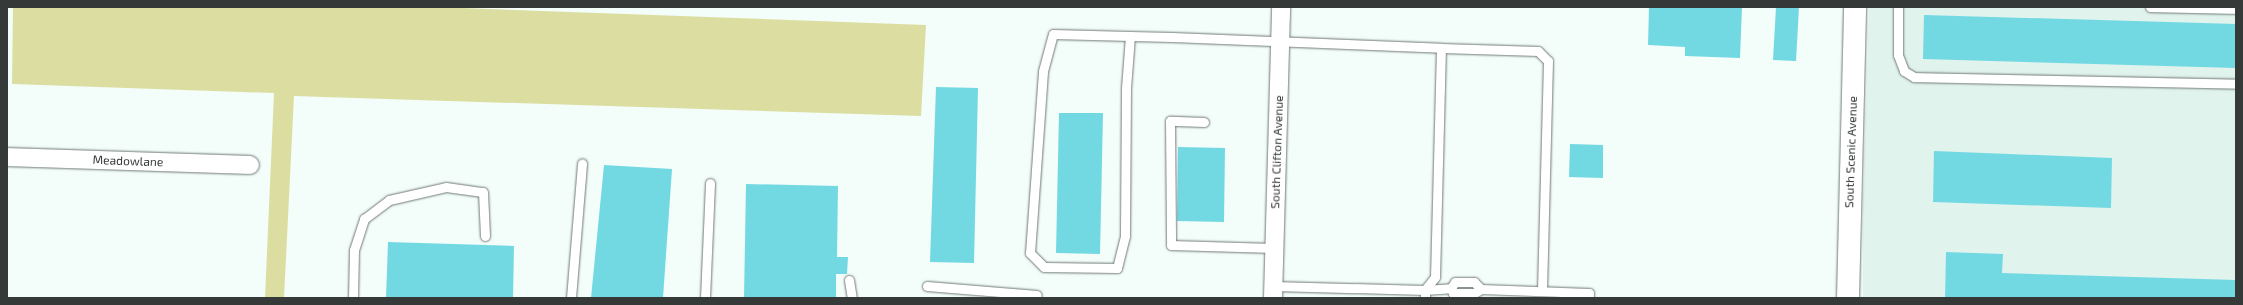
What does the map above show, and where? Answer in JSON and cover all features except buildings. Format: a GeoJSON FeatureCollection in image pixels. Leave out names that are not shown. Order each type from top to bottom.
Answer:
{"type":"FeatureCollection","features":[{"type":"Feature","properties":{"kind":"main road","name":"South Scenic Avenue"},"geometry":{"type":"LineString","coordinates":[[1848,298],[1855,7]]}},
{"type":"Feature","properties":{"kind":"street","name":"South Clifton Avenue"},"geometry":{"type":"LineString","coordinates":[[1273,292],[1281,7]]}},
{"type":"Feature","properties":{"kind":"street","name":"Meadowlane"},"geometry":{"type":"LineString","coordinates":[[7,157],[250,165]]}},
{"type":"Feature","properties":{"kind":"lane"},"geometry":{"type":"LineString","coordinates":[[1898,7],[1898,55],[1904,71],[1914,77],[2236,84]]}},
{"type":"Feature","properties":{"kind":"lane"},"geometry":{"type":"LineString","coordinates":[[2150,7],[2236,9]]}},
{"type":"Feature","properties":{"kind":"lane"},"geometry":{"type":"LineString","coordinates":[[1130,36],[1126,88],[1125,236],[1116,268],[1044,267],[1030,253],[1043,71],[1053,34],[1130,36],[1538,51],[1548,60],[1542,291]]}},
{"type":"Feature","properties":{"kind":"lane"},"geometry":{"type":"LineString","coordinates":[[1425,294],[1436,277],[1441,48]]}},
{"type":"Feature","properties":{"kind":"lane"},"geometry":{"type":"LineString","coordinates":[[1204,122],[1170,121],[1171,245],[1274,248]]}},
{"type":"Feature","properties":{"kind":"lane"},"geometry":{"type":"LineString","coordinates":[[571,298],[582,163]]}},
{"type":"Feature","properties":{"kind":"lane"},"geometry":{"type":"LineString","coordinates":[[705,298],[710,183]]}},
{"type":"Feature","properties":{"kind":"lane"},"geometry":{"type":"LineString","coordinates":[[353,298],[354,250],[364,219],[389,200],[446,187],[483,192],[485,236]]}},
{"type":"Feature","properties":{"kind":"lane"},"geometry":{"type":"LineString","coordinates":[[848,280],[852,298]]}},
{"type":"Feature","properties":{"kind":"lane"},"geometry":{"type":"LineString","coordinates":[[927,286],[1037,295]]}},
{"type":"Feature","properties":{"kind":"lane"},"geometry":{"type":"LineString","coordinates":[[1273,292],[1425,294],[1451,288],[1453,293],[1474,293],[1481,289],[1589,293],[1589,298]]}},
{"type":"Feature","properties":{"kind":"shaded area"},"geometry":{"type":"Polygon","coordinates":[[[1869,7],[2236,7],[2236,298],[1863,298],[1863,207],[1869,7]]]}},
{"type":"Feature","properties":{"kind":"green space"},"geometry":{"type":"Polygon","coordinates":[[[13,7],[436,7],[926,25],[921,116],[294,96],[284,298],[265,298],[274,93],[12,84],[13,7]]]}}]}
